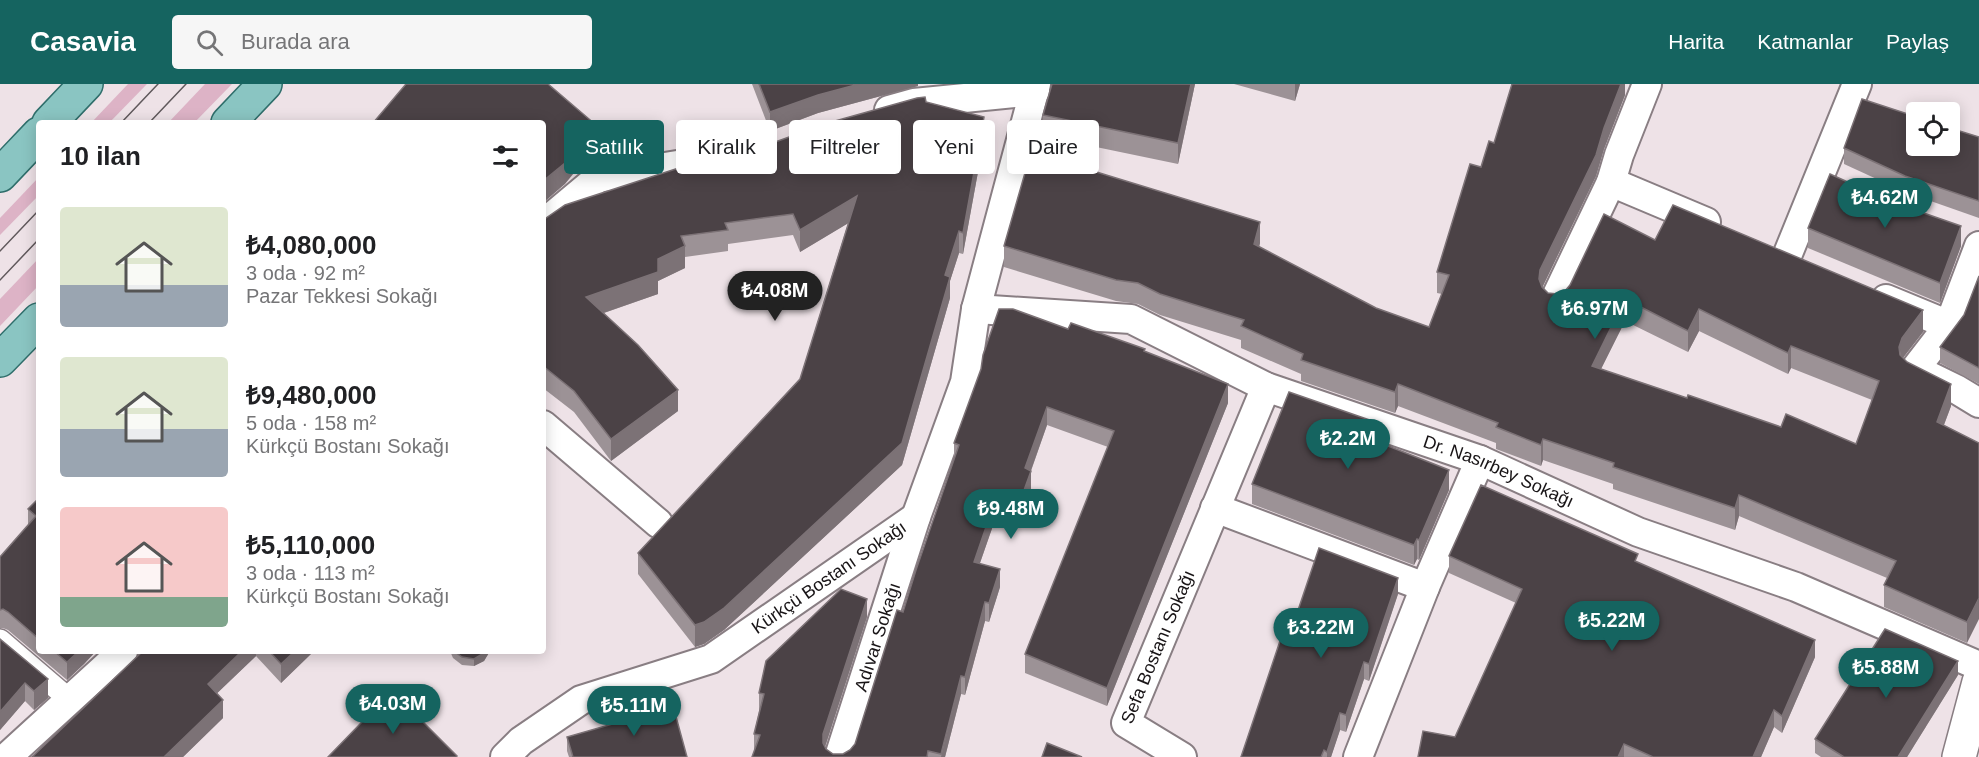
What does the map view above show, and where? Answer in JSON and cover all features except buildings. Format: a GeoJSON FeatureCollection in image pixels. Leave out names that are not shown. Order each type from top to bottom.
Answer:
{"type":"FeatureCollection","features":[{"type":"Feature","properties":{"kind":"main road"},"geometry":{"type":"LineString","coordinates":[[53,120],[86,84]]}},
{"type":"Feature","properties":{"kind":"main road"},"geometry":{"type":"LineString","coordinates":[[231,120],[265,84]]}},
{"type":"Feature","properties":{"kind":"main road"},"geometry":{"type":"LineString","coordinates":[[0,175],[36,137]]}},
{"type":"Feature","properties":{"kind":"main road"},"geometry":{"type":"LineString","coordinates":[[0,360],[36,323]]}},
{"type":"Feature","properties":{"kind":"street"},"geometry":{"type":"LineString","coordinates":[[1555,299],[1611,182],[1619,155],[1647,84]]}},
{"type":"Feature","properties":{"kind":"street"},"geometry":{"type":"LineString","coordinates":[[1787,256],[1830,176],[1857,84]]}},
{"type":"Feature","properties":{"kind":"street"},"geometry":{"type":"LineString","coordinates":[[869,116],[914,102],[1036,87]]}},
{"type":"Feature","properties":{"kind":"street","name":"Kürkçü Bostanı Sokağı"},"geometry":{"type":"LineString","coordinates":[[505,757],[521,741],[581,700],[711,659],[916,517],[964,382],[976,309],[1036,87]]}},
{"type":"Feature","properties":{"kind":"street"},"geometry":{"type":"LineString","coordinates":[[546,221],[598,178],[676,165]]}},
{"type":"Feature","properties":{"kind":"street"},"geometry":{"type":"LineString","coordinates":[[1611,182],[1732,233]]}},
{"type":"Feature","properties":{"kind":"street"},"geometry":{"type":"LineString","coordinates":[[1972,236],[1949,325],[1915,369],[1979,403]]}},
{"type":"Feature","properties":{"kind":"street"},"geometry":{"type":"LineString","coordinates":[[1862,288],[1949,325]]}},
{"type":"Feature","properties":{"kind":"street","name":"Dr. Nasırbey Sokağı"},"geometry":{"type":"LineString","coordinates":[[976,309],[1131,319],[1266,387],[1480,460],[1638,532],[1796,587],[1979,666]]}},
{"type":"Feature","properties":{"kind":"street","name":"Sefa Bostanı Sokağı"},"geometry":{"type":"LineString","coordinates":[[1182,757],[1126,723],[1266,387]]}},
{"type":"Feature","properties":{"kind":"street"},"geometry":{"type":"LineString","coordinates":[[546,428],[658,523]]}},
{"type":"Feature","properties":{"kind":"street"},"geometry":{"type":"LineString","coordinates":[[1358,757],[1425,587],[1480,460]]}},
{"type":"Feature","properties":{"kind":"street"},"geometry":{"type":"LineString","coordinates":[[1215,508],[1425,587]]}},
{"type":"Feature","properties":{"kind":"street","name":"Adıvar Sokağı"},"geometry":{"type":"LineString","coordinates":[[839,757],[916,517]]}},
{"type":"Feature","properties":{"kind":"street"},"geometry":{"type":"LineString","coordinates":[[0,640],[70,700]]}},
{"type":"Feature","properties":{"kind":"street"},"geometry":{"type":"LineString","coordinates":[[7,757],[120,654]]}},
{"type":"Feature","properties":{"kind":"street"},"geometry":{"type":"LineString","coordinates":[[1959,757],[1979,682]]}},
{"type":"Feature","properties":{"kind":"shaded area"},"geometry":{"type":"Polygon","coordinates":[[[128,84],[147,84],[112,120],[94,120],[128,84]]]}},
{"type":"Feature","properties":{"kind":"shaded area"},"geometry":{"type":"Polygon","coordinates":[[[205,84],[232,84],[197,120],[171,120],[205,84]]]}},
{"type":"Feature","properties":{"kind":"shaded area"},"geometry":{"type":"Polygon","coordinates":[[[36,180],[36,198],[0,235],[0,218],[36,180]]]}},
{"type":"Feature","properties":{"kind":"shaded area"},"geometry":{"type":"Polygon","coordinates":[[[36,261],[36,288],[0,326],[0,299],[36,261]]]}},
{"type":"Feature","properties":{"kind":"tram line"},"geometry":{"type":"LineString","coordinates":[[124,120],[158,84]]}},
{"type":"Feature","properties":{"kind":"tram line"},"geometry":{"type":"LineString","coordinates":[[152,120],[186,84]]}},
{"type":"Feature","properties":{"kind":"tram line"},"geometry":{"type":"LineString","coordinates":[[0,251],[36,213]]}},
{"type":"Feature","properties":{"kind":"tram line"},"geometry":{"type":"LineString","coordinates":[[0,280],[36,242]]}}]}
